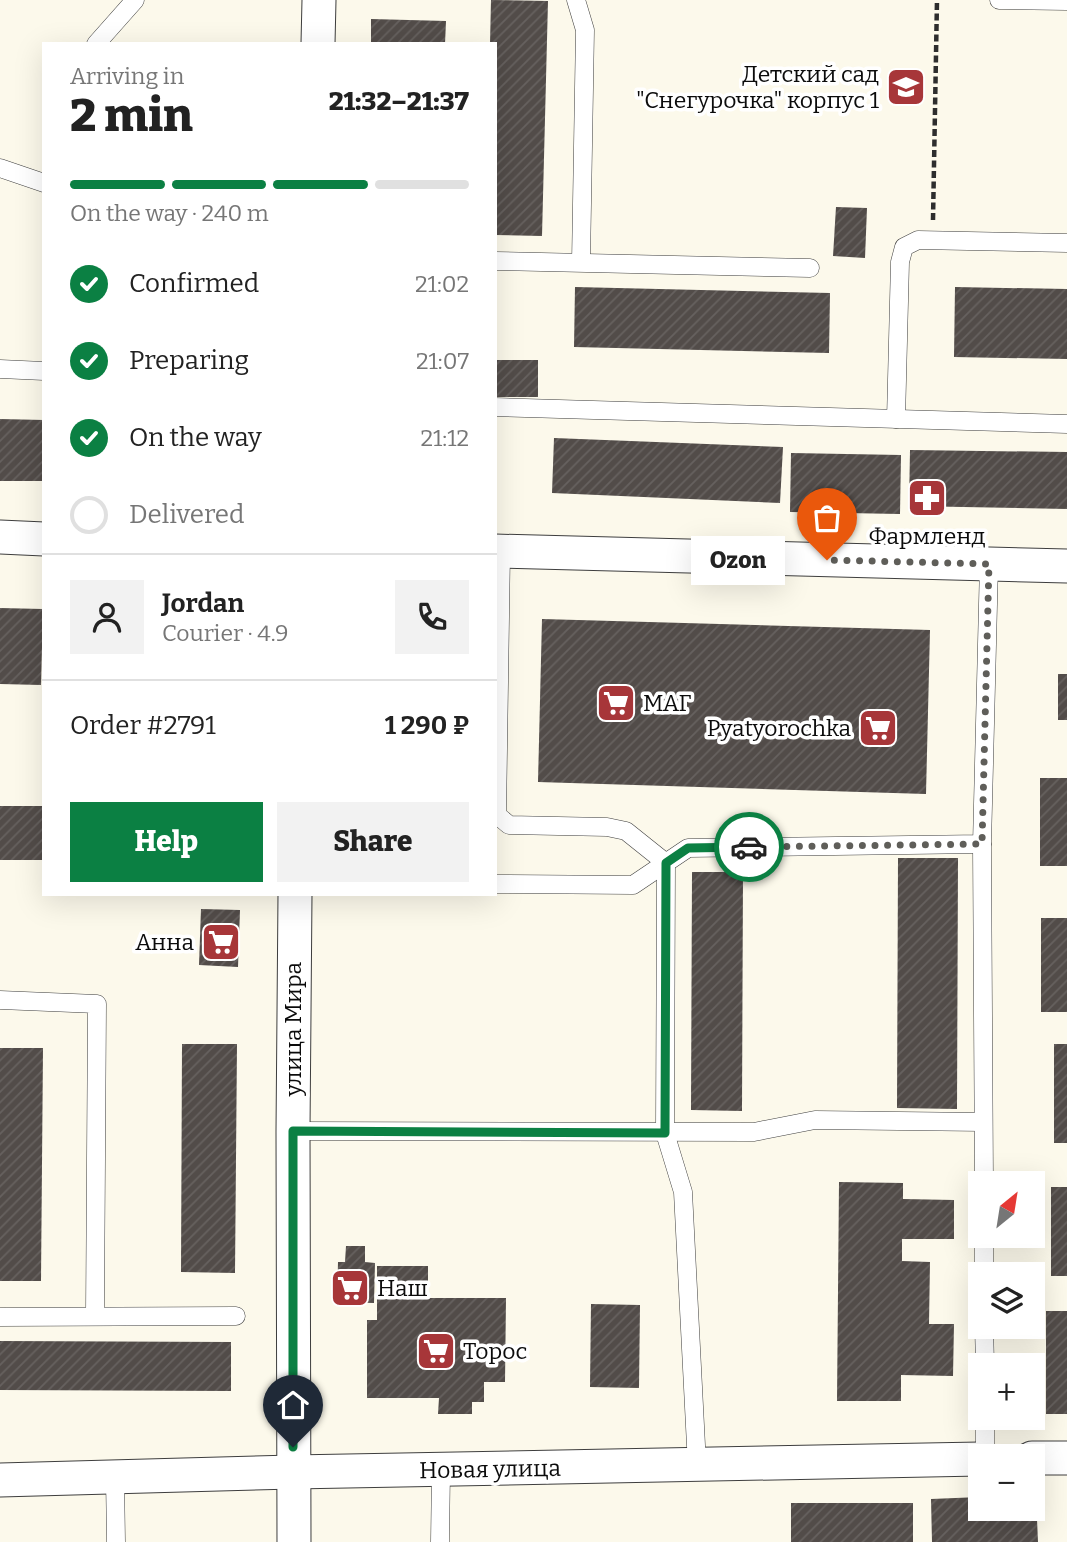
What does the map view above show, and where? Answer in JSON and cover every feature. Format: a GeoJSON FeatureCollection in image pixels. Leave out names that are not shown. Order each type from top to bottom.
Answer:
{"type":"FeatureCollection","features":[{"type":"Feature","properties":{"kind":"street"},"geometry":{"type":"LineString","coordinates":[[318,42],[319,0]]}},
{"type":"Feature","properties":{"kind":"street"},"geometry":{"type":"LineString","coordinates":[[0,537],[42,539]]}},
{"type":"Feature","properties":{"kind":"street"},"geometry":{"type":"LineString","coordinates":[[498,551],[1067,566]]}},
{"type":"Feature","properties":{"kind":"street","name":"улица Мира"},"geometry":{"type":"LineString","coordinates":[[294,1542],[295,896]]}},
{"type":"Feature","properties":{"kind":"street"},"geometry":{"type":"LineString","coordinates":[[1045,1458],[1067,1458]]}},
{"type":"Feature","properties":{"kind":"street","name":"Новая улица"},"geometry":{"type":"LineString","coordinates":[[0,1480],[968,1460]]}},
{"type":"Feature","properties":{"kind":"lane"},"geometry":{"type":"LineString","coordinates":[[98,42],[135,0]]}},
{"type":"Feature","properties":{"kind":"lane"},"geometry":{"type":"LineString","coordinates":[[576,0],[585,30],[581,262]]}},
{"type":"Feature","properties":{"kind":"lane"},"geometry":{"type":"LineString","coordinates":[[999,0],[1067,1]]}},
{"type":"Feature","properties":{"kind":"lane"},"geometry":{"type":"LineString","coordinates":[[0,167],[42,182]]}},
{"type":"Feature","properties":{"kind":"lane"},"geometry":{"type":"LineString","coordinates":[[896,419],[900,262],[904,247],[918,240],[933,239],[1067,243]]}},
{"type":"Feature","properties":{"kind":"lane"},"geometry":{"type":"LineString","coordinates":[[497,261],[810,268]]}},
{"type":"Feature","properties":{"kind":"lane"},"geometry":{"type":"LineString","coordinates":[[0,369],[42,371]]}},
{"type":"Feature","properties":{"kind":"lane"},"geometry":{"type":"LineString","coordinates":[[497,407],[1067,424]]}},
{"type":"Feature","properties":{"kind":"lane"},"geometry":{"type":"LineString","coordinates":[[498,551],[497,814],[509,825],[607,827],[626,831],[666,863]]}},
{"type":"Feature","properties":{"kind":"lane"},"geometry":{"type":"LineString","coordinates":[[984,1171],[982,844],[989,564]]}},
{"type":"Feature","properties":{"kind":"lane"},"geometry":{"type":"LineString","coordinates":[[497,884],[633,885],[688,848],[982,844]]}},
{"type":"Feature","properties":{"kind":"lane"},"geometry":{"type":"LineString","coordinates":[[666,863],[665,1133],[683,1192],[697,1465]]}},
{"type":"Feature","properties":{"kind":"lane"},"geometry":{"type":"LineString","coordinates":[[0,1000],[97,1004],[95,1315]]}},
{"type":"Feature","properties":{"kind":"lane"},"geometry":{"type":"LineString","coordinates":[[293,1131],[754,1132],[815,1120],[984,1122]]}},
{"type":"Feature","properties":{"kind":"lane"},"geometry":{"type":"LineString","coordinates":[[0,1317],[236,1315]]}},
{"type":"Feature","properties":{"kind":"lane"},"geometry":{"type":"LineString","coordinates":[[440,1542],[441,1470]]}},
{"type":"Feature","properties":{"kind":"lane"},"geometry":{"type":"LineString","coordinates":[[115,1477],[117,1542]]}},
{"type":"Feature","properties":{"kind":"path"},"geometry":{"type":"LineString","coordinates":[[933,239],[937,0]]}},
{"type":"Feature","properties":{"kind":"building"},"geometry":{"type":"Polygon","coordinates":[[[491,0],[548,1],[542,236],[497,235],[497,42],[490,42],[491,0]]]}},
{"type":"Feature","properties":{"kind":"building"},"geometry":{"type":"Polygon","coordinates":[[[371,19],[446,21],[445,42],[371,42],[371,19]]]}},
{"type":"Feature","properties":{"kind":"building"},"geometry":{"type":"Polygon","coordinates":[[[836,207],[867,208],[865,258],[833,256],[836,207]]]}},
{"type":"Feature","properties":{"kind":"building"},"geometry":{"type":"Polygon","coordinates":[[[575,287],[830,293],[829,353],[574,347],[575,287]]]}},
{"type":"Feature","properties":{"kind":"building"},"geometry":{"type":"Polygon","coordinates":[[[955,287],[1067,289],[1067,359],[954,357],[955,287]]]}},
{"type":"Feature","properties":{"kind":"building"},"geometry":{"type":"Polygon","coordinates":[[[497,360],[538,360],[538,397],[497,397],[497,360]]]}},
{"type":"Feature","properties":{"kind":"building"},"geometry":{"type":"Polygon","coordinates":[[[0,419],[42,420],[42,481],[0,481],[0,419]]]}},
{"type":"Feature","properties":{"kind":"building"},"geometry":{"type":"Polygon","coordinates":[[[554,438],[783,447],[780,503],[552,493],[554,438]]]}},
{"type":"Feature","properties":{"kind":"building"},"geometry":{"type":"Polygon","coordinates":[[[910,450],[1067,452],[1067,509],[909,506],[910,450]]]}},
{"type":"Feature","properties":{"kind":"building"},"geometry":{"type":"Polygon","coordinates":[[[791,453],[901,455],[900,514],[790,512],[791,453]]]}},
{"type":"Feature","properties":{"kind":"building"},"geometry":{"type":"Polygon","coordinates":[[[0,608],[42,609],[41,685],[0,684],[0,608]]]}},
{"type":"Feature","properties":{"kind":"building"},"geometry":{"type":"Polygon","coordinates":[[[542,619],[930,630],[926,794],[538,782],[542,619]]]}},
{"type":"Feature","properties":{"kind":"building"},"geometry":{"type":"Polygon","coordinates":[[[1058,674],[1067,674],[1067,720],[1058,720],[1058,674]]]}},
{"type":"Feature","properties":{"kind":"building"},"geometry":{"type":"Polygon","coordinates":[[[1040,778],[1067,778],[1067,866],[1040,866],[1040,778]]]}},
{"type":"Feature","properties":{"kind":"building"},"geometry":{"type":"Polygon","coordinates":[[[0,806],[42,806],[42,860],[0,860],[0,806]]]}},
{"type":"Feature","properties":{"kind":"building"},"geometry":{"type":"Polygon","coordinates":[[[898,858],[958,858],[957,1109],[897,1108],[898,858]]]}},
{"type":"Feature","properties":{"kind":"building"},"geometry":{"type":"Polygon","coordinates":[[[692,872],[743,872],[742,1111],[691,1110],[692,872]]]}},
{"type":"Feature","properties":{"kind":"building"},"geometry":{"type":"Polygon","coordinates":[[[201,909],[240,910],[238,967],[199,965],[201,909]]]}},
{"type":"Feature","properties":{"kind":"building"},"geometry":{"type":"Polygon","coordinates":[[[1041,918],[1067,918],[1067,1012],[1041,1012],[1041,918]]]}},
{"type":"Feature","properties":{"kind":"building"},"geometry":{"type":"Polygon","coordinates":[[[182,1044],[237,1044],[235,1273],[181,1272],[182,1044]]]}},
{"type":"Feature","properties":{"kind":"building"},"geometry":{"type":"Polygon","coordinates":[[[1054,1044],[1067,1044],[1067,1143],[1054,1143],[1054,1044]]]}},
{"type":"Feature","properties":{"kind":"building"},"geometry":{"type":"Polygon","coordinates":[[[0,1048],[43,1048],[41,1281],[0,1281],[0,1048]]]}},
{"type":"Feature","properties":{"kind":"building"},"geometry":{"type":"Polygon","coordinates":[[[839,1182],[903,1183],[903,1199],[954,1200],[954,1239],[902,1239],[902,1261],[930,1262],[929,1324],[954,1324],[953,1376],[901,1375],[901,1401],[837,1401],[839,1182]]]}},
{"type":"Feature","properties":{"kind":"building"},"geometry":{"type":"Polygon","coordinates":[[[1051,1187],[1067,1187],[1067,1276],[1051,1276],[1051,1187]]]}},
{"type":"Feature","properties":{"kind":"building"},"geometry":{"type":"Polygon","coordinates":[[[346,1246],[365,1246],[365,1262],[375,1263],[374,1303],[337,1302],[338,1262],[345,1262],[346,1246]]]}},
{"type":"Feature","properties":{"kind":"building","name":"Торос"},"geometry":{"type":"Polygon","coordinates":[[[377,1266],[428,1266],[428,1298],[506,1298],[505,1382],[484,1382],[484,1402],[472,1402],[472,1414],[438,1414],[439,1398],[367,1398],[367,1320],[377,1320],[377,1266]]]}},
{"type":"Feature","properties":{"kind":"building"},"geometry":{"type":"Polygon","coordinates":[[[591,1304],[640,1305],[639,1388],[590,1387],[591,1304]]]}},
{"type":"Feature","properties":{"kind":"building"},"geometry":{"type":"Polygon","coordinates":[[[1046,1311],[1067,1311],[1067,1414],[1046,1414],[1046,1311]]]}},
{"type":"Feature","properties":{"kind":"building"},"geometry":{"type":"Polygon","coordinates":[[[0,1341],[231,1342],[231,1391],[0,1390],[0,1341]]]}},
{"type":"Feature","properties":{"kind":"building"},"geometry":{"type":"Polygon","coordinates":[[[968,1497],[968,1521],[1037,1521],[1038,1542],[932,1542],[931,1499],[968,1497]]]}},
{"type":"Feature","properties":{"kind":"building"},"geometry":{"type":"Polygon","coordinates":[[[791,1503],[913,1503],[913,1542],[791,1542],[791,1503]]]}},
{"type":"Feature","properties":{"kind":"way so far"},"geometry":{"type":"LineString","coordinates":[[749,847],[982,844],[989,564],[827,560]]}},
{"type":"Feature","properties":{"kind":"place","name":"Детский сад \"Снегурочка\" корпус 1"},"geometry":{"type":"Point","coordinates":[906,87]}},
{"type":"Feature","properties":{"kind":"place","name":"Фармленд"},"geometry":{"type":"Point","coordinates":[927,498]}},
{"type":"Feature","properties":{"kind":"place","name":"Ozon"},"geometry":{"type":"Point","coordinates":[827,560]}},
{"type":"Feature","properties":{"kind":"place","name":"МАГ"},"geometry":{"type":"Point","coordinates":[616,703]}},
{"type":"Feature","properties":{"kind":"place","name":"Pyatyorochka"},"geometry":{"type":"Point","coordinates":[878,728]}},
{"type":"Feature","properties":{"kind":"place","name":"Анна"},"geometry":{"type":"Point","coordinates":[221,942]}},
{"type":"Feature","properties":{"kind":"place","name":"Наш"},"geometry":{"type":"Point","coordinates":[350,1288]}},
{"type":"Feature","properties":{"kind":"place","name":"Торос"},"geometry":{"type":"Point","coordinates":[436,1351]}},
{"type":"Feature","properties":{"kind":"route"},"geometry":{"type":"LineString","coordinates":[[293,1447],[293,1131],[665,1133],[666,863],[688,848],[749,847]]}}]}
